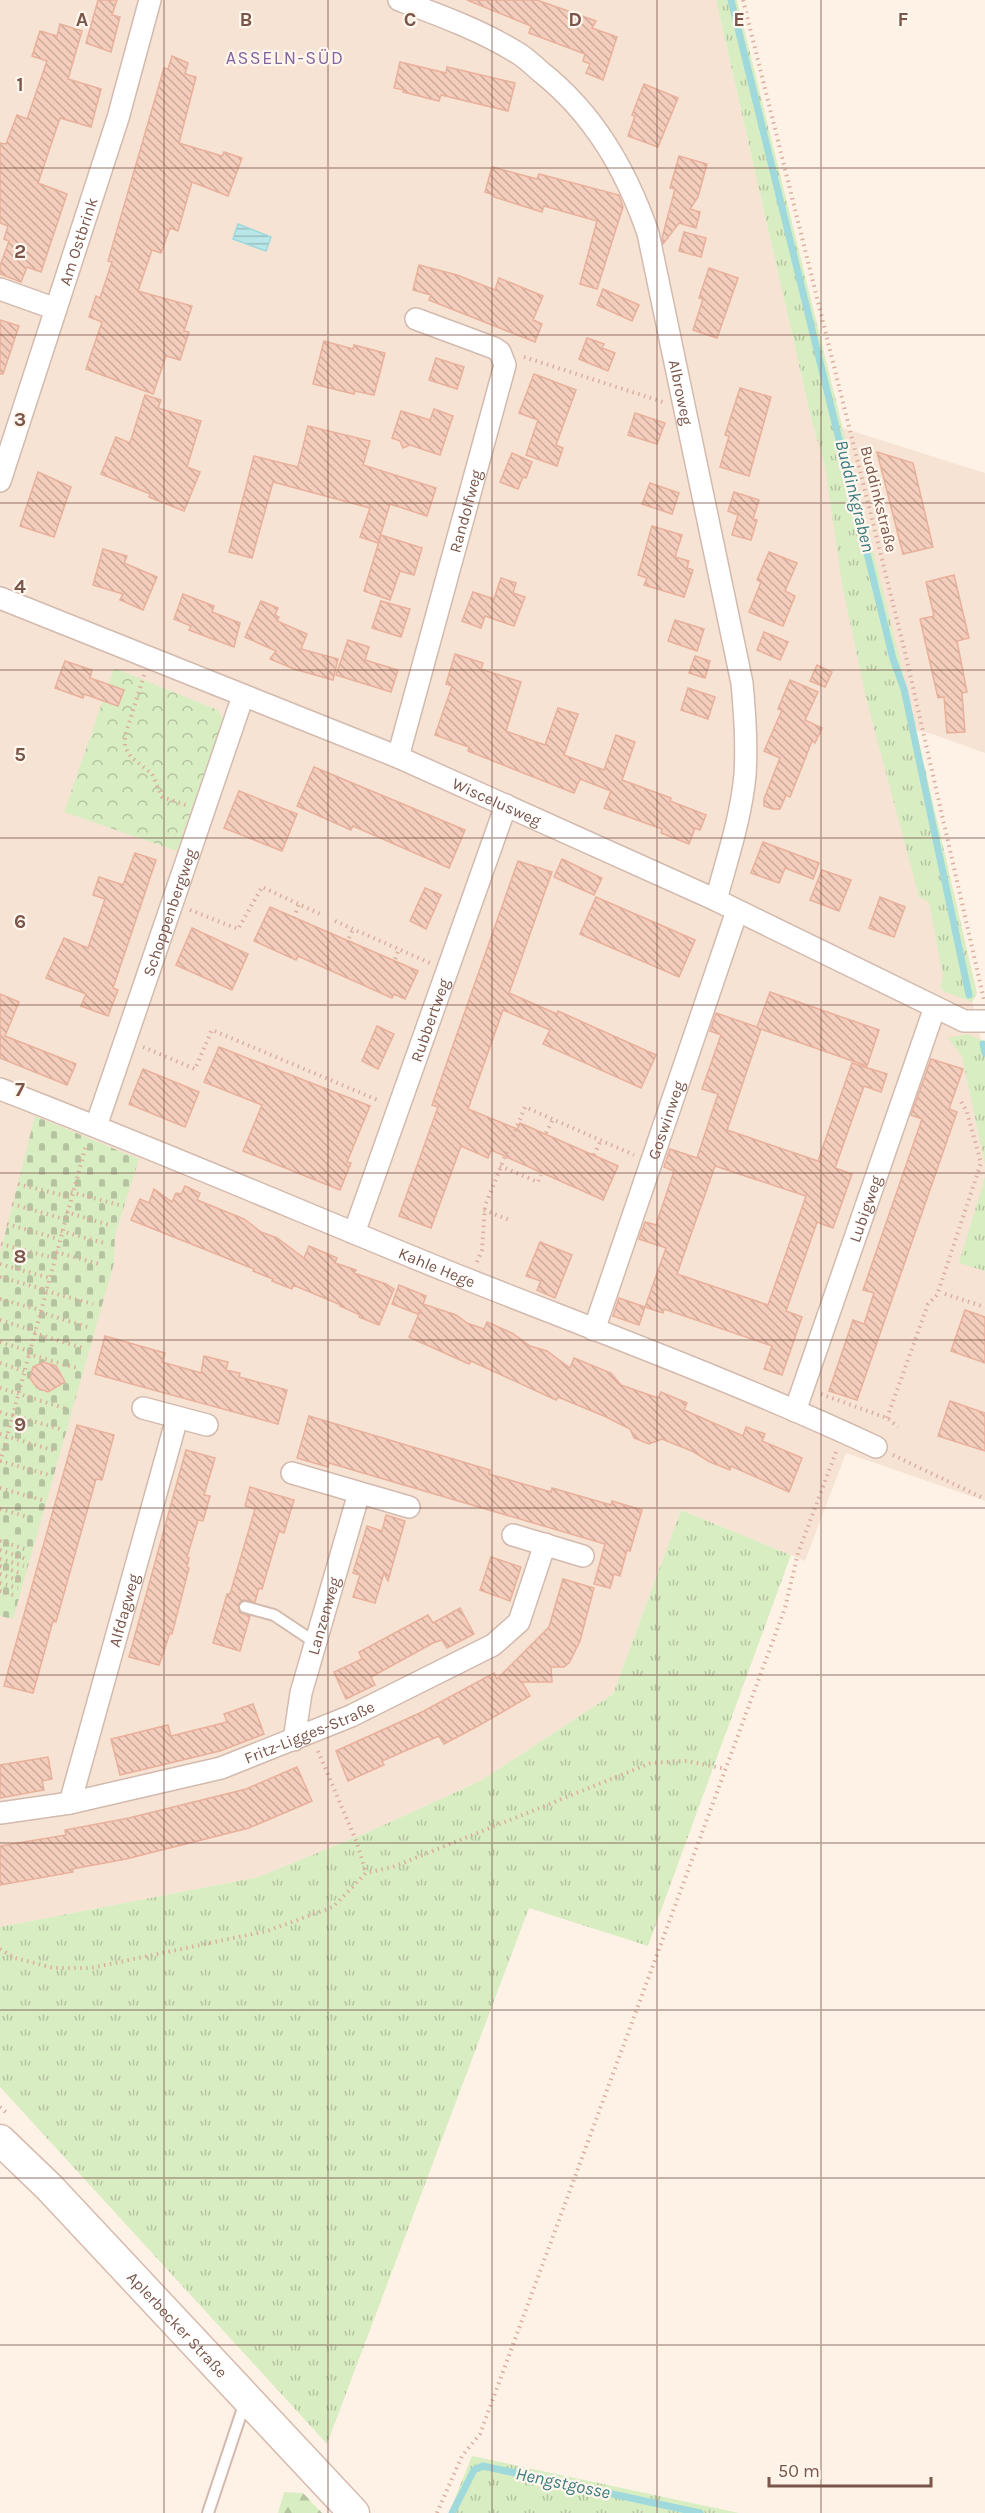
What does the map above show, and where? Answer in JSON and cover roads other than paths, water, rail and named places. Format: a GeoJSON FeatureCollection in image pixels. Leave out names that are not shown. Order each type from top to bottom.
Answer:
{"type":"FeatureCollection","features":[{"type":"Feature","properties":{"kind":"main road","name":"Aplerbecker Straße"},"geometry":{"type":"LineString","coordinates":[[0,2140],[49,2187],[354,2513]]}},
{"type":"Feature","properties":{"kind":"street","name":"Am Ostbrink"},"geometry":{"type":"LineString","coordinates":[[0,481],[118,118],[150,0]]}},
{"type":"Feature","properties":{"kind":"street","name":"Albroweg"},"geometry":{"type":"LineString","coordinates":[[399,0],[463,26],[518,52],[556,83],[594,126],[616,159],[634,194],[648,233],[742,683],[746,747],[740,805],[716,900]]}},
{"type":"Feature","properties":{"kind":"street"},"geometry":{"type":"LineString","coordinates":[[0,290],[56,309]]}},
{"type":"Feature","properties":{"kind":"street","name":"Randolfweg"},"geometry":{"type":"LineString","coordinates":[[398,758],[506,365],[500,352],[484,343],[416,319]]}},
{"type":"Feature","properties":{"kind":"street","name":"Wiscelusweg"},"geometry":{"type":"LineString","coordinates":[[0,598],[398,758],[716,900],[964,1021],[985,1021]]}},
{"type":"Feature","properties":{"kind":"street","name":"Schoppenbergweg"},"geometry":{"type":"LineString","coordinates":[[95,1125],[243,696]]}},
{"type":"Feature","properties":{"kind":"street","name":"Rubbertweg"},"geometry":{"type":"LineString","coordinates":[[354,1233],[506,805]]}},
{"type":"Feature","properties":{"kind":"street","name":"Goswinweg"},"geometry":{"type":"LineString","coordinates":[[594,1330],[737,911]]}},
{"type":"Feature","properties":{"kind":"street","name":"Lubigweg"},"geometry":{"type":"LineString","coordinates":[[795,1411],[935,1007]]}},
{"type":"Feature","properties":{"kind":"street","name":"Kahle Hege"},"geometry":{"type":"LineString","coordinates":[[0,1089],[95,1125],[469,1280],[795,1411],[876,1447]]}},
{"type":"Feature","properties":{"kind":"street"},"geometry":{"type":"LineString","coordinates":[[143,1408],[207,1425]]}},
{"type":"Feature","properties":{"kind":"street","name":"Alfdagweg"},"geometry":{"type":"LineString","coordinates":[[70,1803],[177,1418]]}},
{"type":"Feature","properties":{"kind":"street"},"geometry":{"type":"LineString","coordinates":[[292,1473],[409,1507]]}},
{"type":"Feature","properties":{"kind":"street","name":"Lanzenweg"},"geometry":{"type":"LineString","coordinates":[[303,1736],[301,1693],[359,1492]]}},
{"type":"Feature","properties":{"kind":"street"},"geometry":{"type":"LineString","coordinates":[[513,1535],[583,1556]]}},
{"type":"Feature","properties":{"kind":"street","name":"Fritz-Ligges-Straße"},"geometry":{"type":"LineString","coordinates":[[0,1813],[70,1803],[221,1768],[351,1716],[493,1645],[519,1622],[545,1545]]}},
{"type":"Feature","properties":{"kind":"lane"},"geometry":{"type":"LineString","coordinates":[[245,1607],[274,1615],[316,1643]]}},
{"type":"Feature","properties":{"kind":"lane"},"geometry":{"type":"LineString","coordinates":[[208,2513],[247,2398]]}},
{"type":"Feature","properties":{"kind":"water"},"geometry":{"type":"Polygon","coordinates":[[[238,224],[271,237],[266,251],[233,239],[238,224]]]}},
{"type":"Feature","properties":{"kind":"waterway","name":"Buddinkgraben"},"geometry":{"type":"LineString","coordinates":[[731,0],[893,659],[904,689],[969,995]]}},
{"type":"Feature","properties":{"kind":"waterway","name":"Buddinkgraben"},"geometry":{"type":"LineString","coordinates":[[983,1044],[985,1053]]}},
{"type":"Feature","properties":{"kind":"waterway","name":"Hengstgosse"},"geometry":{"type":"LineString","coordinates":[[452,2513],[474,2470],[483,2466],[700,2513]]}},
{"type":"Feature","properties":{"kind":"district","name":"ASSELN-SÜD"},"geometry":{"type":"Point","coordinates":[285,58]}}]}
